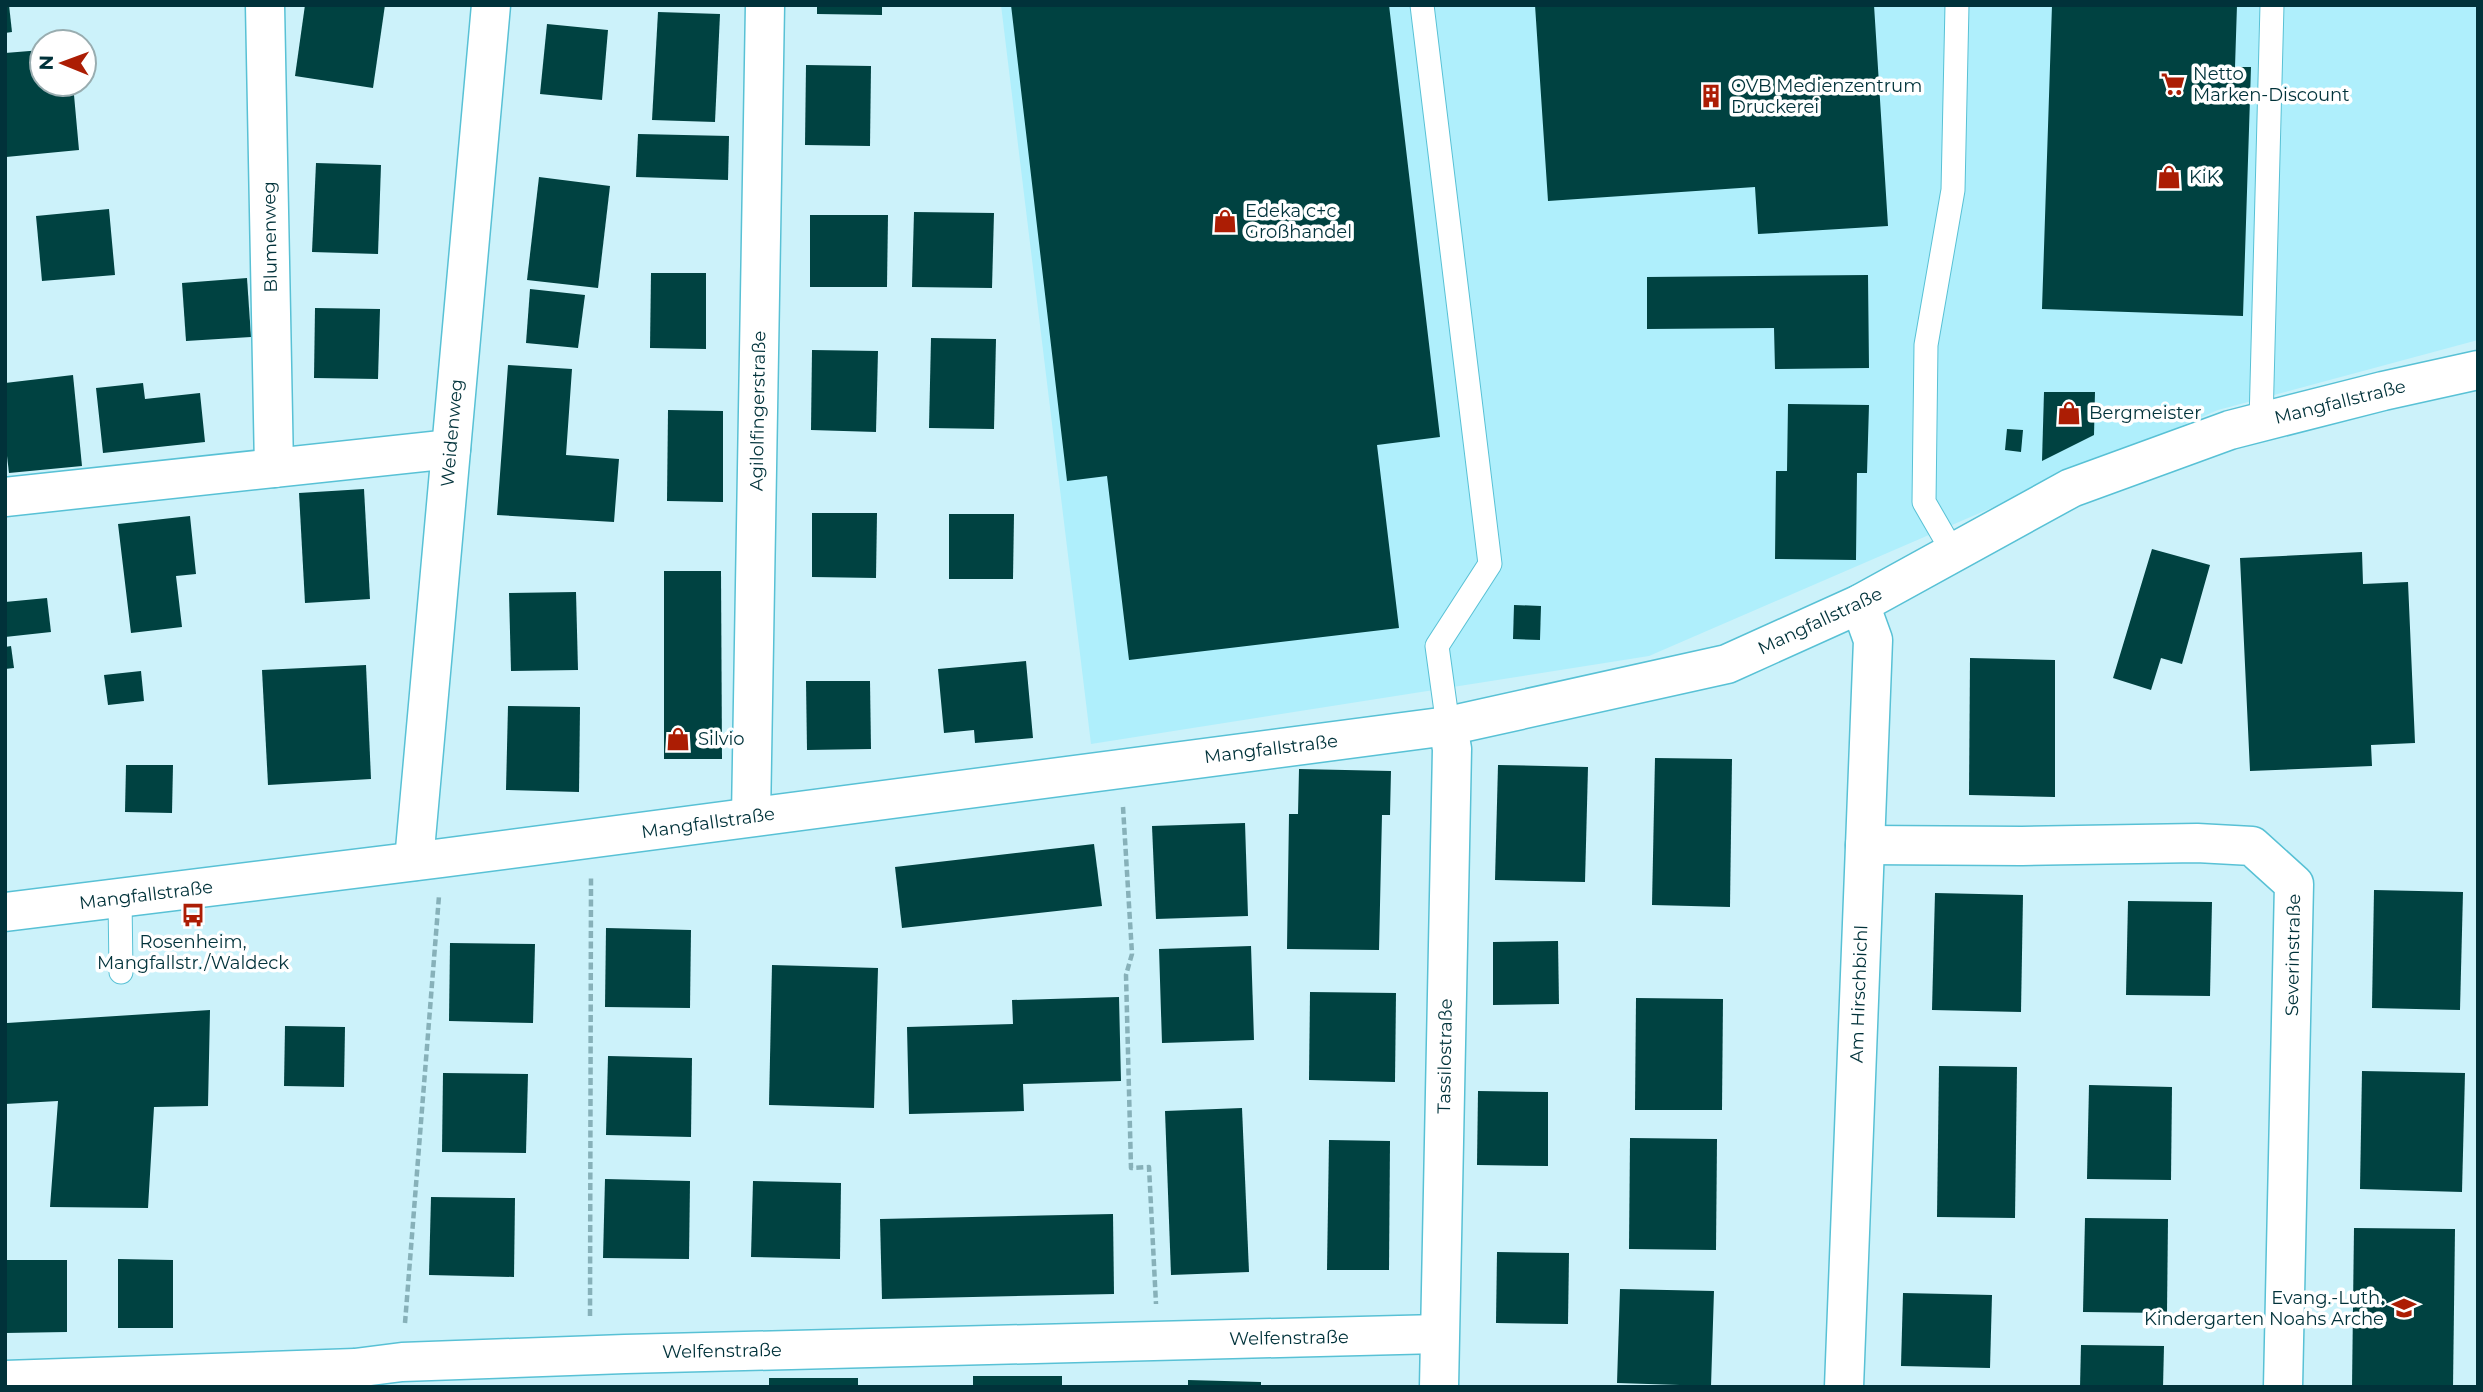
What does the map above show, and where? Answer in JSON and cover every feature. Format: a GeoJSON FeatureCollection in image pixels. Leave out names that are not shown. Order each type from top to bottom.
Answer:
{"type":"FeatureCollection","features":[{"type":"Feature","properties":{"kind":"street","name":"Blumenweg"},"geometry":{"type":"LineString","coordinates":[[265,5],[274,468]]}},
{"type":"Feature","properties":{"kind":"street","name":"Weidenweg"},"geometry":{"type":"LineString","coordinates":[[428,860],[451,449],[491,5]]}},
{"type":"Feature","properties":{"kind":"street","name":"Agilolfingerstraße"},"geometry":{"type":"LineString","coordinates":[[751,817],[765,5]]}},
{"type":"Feature","properties":{"kind":"street","name":"Mangfallstraße"},"geometry":{"type":"LineString","coordinates":[[5,912],[428,860],[1448,726],[1727,664],[1860,604],[2071,488],[2230,430],[2478,370]]}},
{"type":"Feature","properties":{"kind":"street"},"geometry":{"type":"LineString","coordinates":[[5,497],[451,449]]}},
{"type":"Feature","properties":{"kind":"street","name":"Am Hirschbichl"},"geometry":{"type":"LineString","coordinates":[[1844,1387],[1873,640],[1860,604]]}},
{"type":"Feature","properties":{"kind":"street","name":"Tassilostraße"},"geometry":{"type":"LineString","coordinates":[[1438,1387],[1452,749],[1448,726]]}},
{"type":"Feature","properties":{"kind":"street","name":"Severinstraße"},"geometry":{"type":"LineString","coordinates":[[1864,845],[2197,843],[2252,846],[2294,884],[2283,1387]]}},
{"type":"Feature","properties":{"kind":"street","name":"Welfenstraße"},"geometry":{"type":"LineString","coordinates":[[5,1380],[356,1377],[402,1362],[1439,1334]]}},
{"type":"Feature","properties":{"kind":"lane"},"geometry":{"type":"LineString","coordinates":[[1422,5],[1490,564],[1437,646],[1448,726]]}},
{"type":"Feature","properties":{"kind":"lane"},"geometry":{"type":"LineString","coordinates":[[1954,554],[1924,502],[1926,345],[1954,190],[1957,5]]}},
{"type":"Feature","properties":{"kind":"lane"},"geometry":{"type":"LineString","coordinates":[[2262,422],[2272,5]]}},
{"type":"Feature","properties":{"kind":"lane"},"geometry":{"type":"LineString","coordinates":[[120,899],[121,972]]}},
{"type":"Feature","properties":{"kind":"path"},"geometry":{"type":"LineString","coordinates":[[1121,768],[1132,954],[1126,975],[1131,1168],[1149,1167],[1157,1341]]}},
{"type":"Feature","properties":{"kind":"path"},"geometry":{"type":"LineString","coordinates":[[590,1355],[591,838]]}},
{"type":"Feature","properties":{"kind":"path"},"geometry":{"type":"LineString","coordinates":[[402,1362],[428,860]]}},
{"type":"Feature","properties":{"kind":"shaded area"},"geometry":{"type":"Polygon","coordinates":[[[1001,5],[2478,5],[2478,340],[2218,410],[1649,656],[1091,744],[1001,5]]]}},
{"type":"Feature","properties":{"kind":"building"},"geometry":{"type":"Polygon","coordinates":[[[5,5],[9,5],[12,32],[5,33],[5,5]]]}},
{"type":"Feature","properties":{"kind":"building"},"geometry":{"type":"Polygon","coordinates":[[[305,5],[385,5],[373,88],[295,76],[305,5]]]}},
{"type":"Feature","properties":{"kind":"building"},"geometry":{"type":"Polygon","coordinates":[[[817,5],[882,5],[882,15],[817,14],[817,5]]]}},
{"type":"Feature","properties":{"kind":"building","name":"Edeka c+c Großhandel"},"geometry":{"type":"Polygon","coordinates":[[[1011,5],[1389,5],[1440,437],[1377,445],[1399,628],[1129,660],[1107,476],[1067,481],[1011,5]]]}},
{"type":"Feature","properties":{"kind":"building","name":"OVB Medienzentrum Druckerei"},"geometry":{"type":"Polygon","coordinates":[[[1535,5],[1874,5],[1888,226],[1758,234],[1755,187],[1548,201],[1535,5]]]}},
{"type":"Feature","properties":{"kind":"building"},"geometry":{"type":"Polygon","coordinates":[[[2052,5],[2237,5],[2235,67],[2251,67],[2243,316],[2042,309],[2052,5]]]}},
{"type":"Feature","properties":{"kind":"building"},"geometry":{"type":"Polygon","coordinates":[[[658,12],[720,14],[715,122],[652,120],[658,12]]]}},
{"type":"Feature","properties":{"kind":"building"},"geometry":{"type":"Polygon","coordinates":[[[547,24],[608,30],[602,100],[540,94],[547,24]]]}},
{"type":"Feature","properties":{"kind":"building"},"geometry":{"type":"Polygon","coordinates":[[[28,51],[28,98],[74,98],[79,150],[6,157],[5,53],[28,51]]]}},
{"type":"Feature","properties":{"kind":"building"},"geometry":{"type":"Polygon","coordinates":[[[806,65],[871,66],[870,146],[805,145],[806,65]]]}},
{"type":"Feature","properties":{"kind":"building"},"geometry":{"type":"Polygon","coordinates":[[[638,134],[729,136],[728,180],[636,177],[638,134]]]}},
{"type":"Feature","properties":{"kind":"building"},"geometry":{"type":"Polygon","coordinates":[[[316,163],[381,165],[378,254],[312,252],[316,163]]]}},
{"type":"Feature","properties":{"kind":"building"},"geometry":{"type":"Polygon","coordinates":[[[539,177],[610,186],[598,288],[527,280],[539,177]]]}},
{"type":"Feature","properties":{"kind":"building"},"geometry":{"type":"Polygon","coordinates":[[[109,209],[115,275],[42,281],[36,216],[109,209]]]}},
{"type":"Feature","properties":{"kind":"building"},"geometry":{"type":"Polygon","coordinates":[[[914,212],[994,213],[992,288],[912,287],[914,212]]]}},
{"type":"Feature","properties":{"kind":"building"},"geometry":{"type":"Polygon","coordinates":[[[810,215],[888,215],[887,287],[810,287],[810,215]]]}},
{"type":"Feature","properties":{"kind":"building"},"geometry":{"type":"Polygon","coordinates":[[[651,273],[706,273],[706,349],[650,348],[651,273]]]}},
{"type":"Feature","properties":{"kind":"building"},"geometry":{"type":"Polygon","coordinates":[[[1868,275],[1869,368],[1775,369],[1774,328],[1647,329],[1647,277],[1868,275]]]}},
{"type":"Feature","properties":{"kind":"building"},"geometry":{"type":"Polygon","coordinates":[[[247,278],[251,337],[186,341],[182,283],[247,278]]]}},
{"type":"Feature","properties":{"kind":"building"},"geometry":{"type":"Polygon","coordinates":[[[530,289],[585,295],[578,348],[526,343],[530,289]]]}},
{"type":"Feature","properties":{"kind":"building"},"geometry":{"type":"Polygon","coordinates":[[[315,308],[380,309],[378,379],[314,378],[315,308]]]}},
{"type":"Feature","properties":{"kind":"building"},"geometry":{"type":"Polygon","coordinates":[[[931,338],[996,339],[994,429],[929,428],[931,338]]]}},
{"type":"Feature","properties":{"kind":"building"},"geometry":{"type":"Polygon","coordinates":[[[812,350],[878,351],[876,432],[811,430],[812,350]]]}},
{"type":"Feature","properties":{"kind":"building"},"geometry":{"type":"Polygon","coordinates":[[[508,365],[572,369],[566,455],[619,459],[614,522],[497,515],[508,365]]]}},
{"type":"Feature","properties":{"kind":"building"},"geometry":{"type":"Polygon","coordinates":[[[73,375],[82,466],[9,473],[5,439],[5,383],[73,375]]]}},
{"type":"Feature","properties":{"kind":"building"},"geometry":{"type":"Polygon","coordinates":[[[143,383],[145,399],[200,393],[205,442],[103,453],[96,388],[143,383]]]}},
{"type":"Feature","properties":{"kind":"building","name":"Bergmeister"},"geometry":{"type":"Polygon","coordinates":[[[2044,392],[2095,392],[2094,435],[2042,461],[2044,392]]]}},
{"type":"Feature","properties":{"kind":"building"},"geometry":{"type":"Polygon","coordinates":[[[1788,404],[1869,405],[1867,473],[1857,473],[1856,560],[1775,559],[1776,471],[1787,471],[1788,404]]]}},
{"type":"Feature","properties":{"kind":"building"},"geometry":{"type":"Polygon","coordinates":[[[668,410],[723,411],[723,502],[667,501],[668,410]]]}},
{"type":"Feature","properties":{"kind":"building"},"geometry":{"type":"Polygon","coordinates":[[[2007,429],[2023,430],[2021,452],[2005,450],[2007,429]]]}},
{"type":"Feature","properties":{"kind":"building"},"geometry":{"type":"Polygon","coordinates":[[[364,489],[370,599],[305,603],[299,493],[364,489]]]}},
{"type":"Feature","properties":{"kind":"building"},"geometry":{"type":"Polygon","coordinates":[[[812,513],[877,513],[876,578],[812,577],[812,513]]]}},
{"type":"Feature","properties":{"kind":"building"},"geometry":{"type":"Polygon","coordinates":[[[949,514],[1014,514],[1013,579],[949,579],[949,514]]]}},
{"type":"Feature","properties":{"kind":"building"},"geometry":{"type":"Polygon","coordinates":[[[190,516],[196,574],[176,576],[182,627],[131,633],[118,524],[190,516]]]}},
{"type":"Feature","properties":{"kind":"building"},"geometry":{"type":"Polygon","coordinates":[[[2152,549],[2210,565],[2182,664],[2161,658],[2151,690],[2113,678],[2152,549]]]}},
{"type":"Feature","properties":{"kind":"building"},"geometry":{"type":"Polygon","coordinates":[[[2362,552],[2363,584],[2408,582],[2415,743],[2371,745],[2372,766],[2250,771],[2240,558],[2362,552]]]}},
{"type":"Feature","properties":{"kind":"building"},"geometry":{"type":"Polygon","coordinates":[[[664,571],[721,571],[722,759],[664,759],[664,571]]]}},
{"type":"Feature","properties":{"kind":"building"},"geometry":{"type":"Polygon","coordinates":[[[576,592],[578,670],[511,671],[509,593],[576,592]]]}},
{"type":"Feature","properties":{"kind":"building"},"geometry":{"type":"Polygon","coordinates":[[[47,598],[51,632],[5,637],[5,602],[47,598]]]}},
{"type":"Feature","properties":{"kind":"building"},"geometry":{"type":"Polygon","coordinates":[[[1514,605],[1541,606],[1540,640],[1513,639],[1514,605]]]}},
{"type":"Feature","properties":{"kind":"building"},"geometry":{"type":"Polygon","coordinates":[[[11,646],[14,668],[5,669],[5,647],[11,646]]]}},
{"type":"Feature","properties":{"kind":"building"},"geometry":{"type":"Polygon","coordinates":[[[1970,658],[2055,660],[2055,797],[1969,795],[1970,658]]]}},
{"type":"Feature","properties":{"kind":"building"},"geometry":{"type":"Polygon","coordinates":[[[1026,661],[1033,738],[975,743],[974,730],[944,733],[938,669],[1026,661]]]}},
{"type":"Feature","properties":{"kind":"building"},"geometry":{"type":"Polygon","coordinates":[[[366,665],[371,779],[268,785],[262,670],[366,665]]]}},
{"type":"Feature","properties":{"kind":"building"},"geometry":{"type":"Polygon","coordinates":[[[141,671],[144,701],[108,705],[104,675],[141,671]]]}},
{"type":"Feature","properties":{"kind":"building"},"geometry":{"type":"Polygon","coordinates":[[[806,681],[870,681],[871,749],[807,750],[806,681]]]}},
{"type":"Feature","properties":{"kind":"building"},"geometry":{"type":"Polygon","coordinates":[[[508,706],[580,707],[579,792],[506,790],[508,706]]]}},
{"type":"Feature","properties":{"kind":"building"},"geometry":{"type":"Polygon","coordinates":[[[1655,758],[1732,759],[1730,907],[1652,905],[1655,758]]]}},
{"type":"Feature","properties":{"kind":"building"},"geometry":{"type":"Polygon","coordinates":[[[126,765],[173,765],[172,813],[125,812],[126,765]]]}},
{"type":"Feature","properties":{"kind":"building"},"geometry":{"type":"Polygon","coordinates":[[[1498,765],[1588,767],[1585,882],[1495,880],[1498,765]]]}},
{"type":"Feature","properties":{"kind":"building"},"geometry":{"type":"Polygon","coordinates":[[[1299,769],[1391,771],[1390,815],[1382,815],[1379,950],[1287,949],[1289,814],[1298,814],[1299,769]]]}},
{"type":"Feature","properties":{"kind":"building"},"geometry":{"type":"Polygon","coordinates":[[[1245,823],[1248,916],[1156,919],[1152,826],[1245,823]]]}},
{"type":"Feature","properties":{"kind":"building"},"geometry":{"type":"Polygon","coordinates":[[[1094,844],[1102,906],[902,928],[895,867],[1094,844]]]}},
{"type":"Feature","properties":{"kind":"building"},"geometry":{"type":"Polygon","coordinates":[[[2374,890],[2463,892],[2460,1010],[2372,1008],[2374,890]]]}},
{"type":"Feature","properties":{"kind":"building"},"geometry":{"type":"Polygon","coordinates":[[[1935,893],[2023,895],[2021,1012],[1932,1010],[1935,893]]]}},
{"type":"Feature","properties":{"kind":"building"},"geometry":{"type":"Polygon","coordinates":[[[2128,901],[2212,902],[2210,996],[2126,995],[2128,901]]]}},
{"type":"Feature","properties":{"kind":"building"},"geometry":{"type":"Polygon","coordinates":[[[606,928],[691,930],[690,1008],[605,1007],[606,928]]]}},
{"type":"Feature","properties":{"kind":"building"},"geometry":{"type":"Polygon","coordinates":[[[1558,941],[1559,1004],[1493,1005],[1493,942],[1558,941]]]}},
{"type":"Feature","properties":{"kind":"building"},"geometry":{"type":"Polygon","coordinates":[[[450,943],[535,944],[533,1023],[449,1021],[450,943]]]}},
{"type":"Feature","properties":{"kind":"building"},"geometry":{"type":"Polygon","coordinates":[[[1251,946],[1254,1040],[1162,1043],[1159,949],[1251,946]]]}},
{"type":"Feature","properties":{"kind":"building"},"geometry":{"type":"Polygon","coordinates":[[[772,965],[878,968],[874,1108],[769,1105],[772,965]]]}},
{"type":"Feature","properties":{"kind":"building"},"geometry":{"type":"Polygon","coordinates":[[[1310,992],[1396,993],[1395,1082],[1309,1080],[1310,992]]]}},
{"type":"Feature","properties":{"kind":"building"},"geometry":{"type":"Polygon","coordinates":[[[1119,997],[1121,1081],[1023,1084],[1024,1111],[909,1114],[907,1027],[1013,1024],[1012,1000],[1119,997]]]}},
{"type":"Feature","properties":{"kind":"building"},"geometry":{"type":"Polygon","coordinates":[[[1636,998],[1723,999],[1722,1110],[1635,1110],[1636,998]]]}},
{"type":"Feature","properties":{"kind":"building"},"geometry":{"type":"Polygon","coordinates":[[[210,1010],[208,1106],[154,1107],[148,1208],[50,1207],[58,1101],[5,1104],[7,1023],[210,1010]]]}},
{"type":"Feature","properties":{"kind":"building"},"geometry":{"type":"Polygon","coordinates":[[[285,1026],[345,1027],[344,1087],[284,1086],[285,1026]]]}},
{"type":"Feature","properties":{"kind":"building"},"geometry":{"type":"Polygon","coordinates":[[[608,1056],[692,1058],[691,1137],[606,1135],[608,1056]]]}},
{"type":"Feature","properties":{"kind":"building"},"geometry":{"type":"Polygon","coordinates":[[[1939,1066],[2017,1067],[2015,1218],[1937,1217],[1939,1066]]]}},
{"type":"Feature","properties":{"kind":"building"},"geometry":{"type":"Polygon","coordinates":[[[2362,1071],[2465,1073],[2462,1192],[2360,1189],[2362,1071]]]}},
{"type":"Feature","properties":{"kind":"building"},"geometry":{"type":"Polygon","coordinates":[[[443,1073],[528,1074],[526,1153],[442,1152],[443,1073]]]}},
{"type":"Feature","properties":{"kind":"building"},"geometry":{"type":"Polygon","coordinates":[[[2089,1085],[2172,1087],[2171,1180],[2087,1179],[2089,1085]]]}},
{"type":"Feature","properties":{"kind":"building"},"geometry":{"type":"Polygon","coordinates":[[[1478,1091],[1548,1092],[1548,1166],[1477,1165],[1478,1091]]]}},
{"type":"Feature","properties":{"kind":"building"},"geometry":{"type":"Polygon","coordinates":[[[1242,1108],[1249,1272],[1171,1275],[1165,1111],[1242,1108]]]}},
{"type":"Feature","properties":{"kind":"building"},"geometry":{"type":"Polygon","coordinates":[[[1630,1138],[1717,1139],[1716,1250],[1629,1249],[1630,1138]]]}},
{"type":"Feature","properties":{"kind":"building"},"geometry":{"type":"Polygon","coordinates":[[[1329,1140],[1390,1141],[1389,1270],[1327,1270],[1329,1140]]]}},
{"type":"Feature","properties":{"kind":"building"},"geometry":{"type":"Polygon","coordinates":[[[605,1179],[690,1181],[689,1259],[603,1258],[605,1179]]]}},
{"type":"Feature","properties":{"kind":"building"},"geometry":{"type":"Polygon","coordinates":[[[753,1181],[841,1183],[840,1259],[751,1257],[753,1181]]]}},
{"type":"Feature","properties":{"kind":"building"},"geometry":{"type":"Polygon","coordinates":[[[431,1197],[515,1198],[514,1277],[429,1275],[431,1197]]]}},
{"type":"Feature","properties":{"kind":"building"},"geometry":{"type":"Polygon","coordinates":[[[1113,1214],[1114,1294],[882,1299],[880,1219],[1113,1214]]]}},
{"type":"Feature","properties":{"kind":"building"},"geometry":{"type":"Polygon","coordinates":[[[2085,1218],[2168,1219],[2167,1313],[2083,1312],[2085,1218]]]}},
{"type":"Feature","properties":{"kind":"building","name":"Evang.-Luth. Kindergarten Noahs Arche"},"geometry":{"type":"Polygon","coordinates":[[[2354,1228],[2455,1229],[2453,1387],[2352,1387],[2354,1228]]]}},
{"type":"Feature","properties":{"kind":"building"},"geometry":{"type":"Polygon","coordinates":[[[1497,1252],[1569,1253],[1568,1324],[1496,1323],[1497,1252]]]}},
{"type":"Feature","properties":{"kind":"building"},"geometry":{"type":"Polygon","coordinates":[[[118,1259],[173,1260],[173,1328],[118,1328],[118,1259]]]}},
{"type":"Feature","properties":{"kind":"building"},"geometry":{"type":"Polygon","coordinates":[[[5,1260],[67,1260],[67,1332],[5,1333],[5,1260]]]}},
{"type":"Feature","properties":{"kind":"building"},"geometry":{"type":"Polygon","coordinates":[[[1620,1289],[1714,1291],[1711,1386],[1617,1383],[1620,1289]]]}},
{"type":"Feature","properties":{"kind":"building"},"geometry":{"type":"Polygon","coordinates":[[[1903,1293],[1992,1295],[1990,1368],[1901,1366],[1903,1293]]]}},
{"type":"Feature","properties":{"kind":"building"},"geometry":{"type":"Polygon","coordinates":[[[2081,1345],[2164,1346],[2163,1387],[2080,1387],[2081,1345]]]}},
{"type":"Feature","properties":{"kind":"building"},"geometry":{"type":"Polygon","coordinates":[[[973,1376],[1062,1376],[1062,1387],[973,1387],[973,1376]]]}},
{"type":"Feature","properties":{"kind":"building"},"geometry":{"type":"Polygon","coordinates":[[[769,1378],[858,1378],[858,1387],[769,1387],[769,1378]]]}},
{"type":"Feature","properties":{"kind":"building"},"geometry":{"type":"Polygon","coordinates":[[[1188,1380],[1261,1382],[1261,1387],[1188,1387],[1188,1380]]]}},
{"type":"Feature","properties":{"kind":"place","name":"Netto Marken-Discount"},"geometry":{"type":"Point","coordinates":[2173,84]}},
{"type":"Feature","properties":{"kind":"place","name":"OVB Medienzentrum Druckerei"},"geometry":{"type":"Point","coordinates":[1711,96]}},
{"type":"Feature","properties":{"kind":"place","name":"KiK"},"geometry":{"type":"Point","coordinates":[2169,177]}},
{"type":"Feature","properties":{"kind":"place","name":"Edeka c+c Großhandel"},"geometry":{"type":"Point","coordinates":[1225,221]}},
{"type":"Feature","properties":{"kind":"place","name":"Bergmeister"},"geometry":{"type":"Point","coordinates":[2069,413]}},
{"type":"Feature","properties":{"kind":"place","name":"Silvio"},"geometry":{"type":"Point","coordinates":[678,739]}},
{"type":"Feature","properties":{"kind":"place","name":"Rosenheim, Mangfallstr./Waldeck"},"geometry":{"type":"Point","coordinates":[193,915]}},
{"type":"Feature","properties":{"kind":"place","name":"Evang.-Luth. Kindergarten Noahs Arche"},"geometry":{"type":"Point","coordinates":[2404,1308]}}]}
